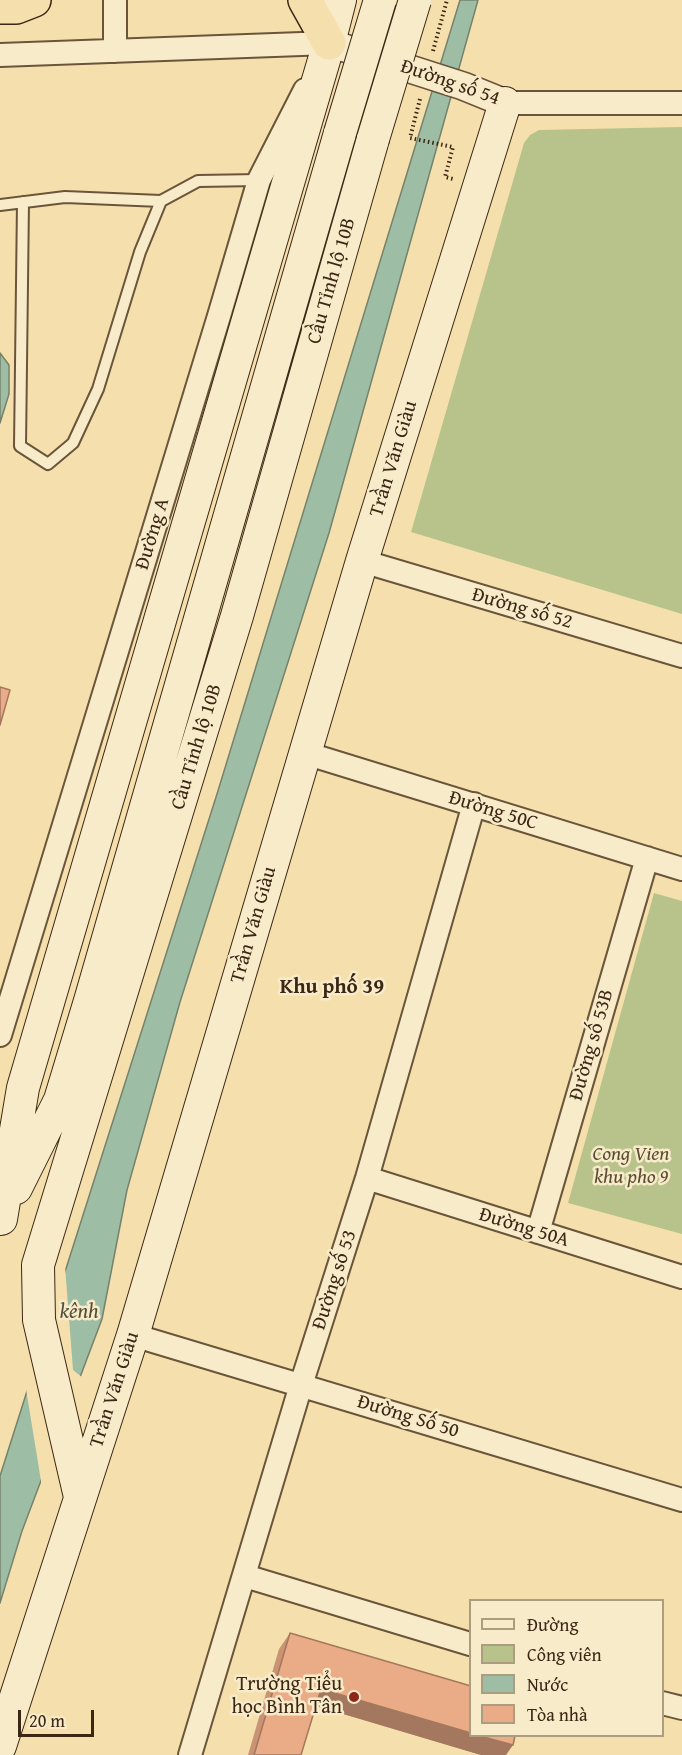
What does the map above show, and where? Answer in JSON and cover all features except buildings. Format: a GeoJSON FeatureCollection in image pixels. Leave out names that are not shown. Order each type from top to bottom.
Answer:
{"type":"FeatureCollection","features":[{"type":"Feature","properties":{"kind":"highway"},"geometry":{"type":"LineString","coordinates":[[0,7],[16,7],[34,0]]}},
{"type":"Feature","properties":{"kind":"highway"},"geometry":{"type":"LineString","coordinates":[[305,0],[329,43]]}},
{"type":"Feature","properties":{"kind":"main road"},"geometry":{"type":"LineString","coordinates":[[3,1215],[23,1088],[340,0]]}},
{"type":"Feature","properties":{"kind":"main road","name":"Cầu Tỉnh lộ 10B"},"geometry":{"type":"LineString","coordinates":[[3,1215],[60,1100],[380,0]]}},
{"type":"Feature","properties":{"kind":"main road","name":"Cầu Tỉnh lộ 10B"},"geometry":{"type":"LineString","coordinates":[[80,1497],[39,1320],[38,1264],[237,616],[369,150],[415,0]]}},
{"type":"Feature","properties":{"kind":"main road","name":"Trần Văn Giàu"},"geometry":{"type":"LineString","coordinates":[[0,1746],[133,1335],[304,753],[505,103]]}},
{"type":"Feature","properties":{"kind":"street"},"geometry":{"type":"LineString","coordinates":[[115,0],[115,51]]}},
{"type":"Feature","properties":{"kind":"street"},"geometry":{"type":"LineString","coordinates":[[0,55],[329,43]]}},
{"type":"Feature","properties":{"kind":"street","name":"Đường số 54"},"geometry":{"type":"LineString","coordinates":[[329,43],[463,86],[505,103],[682,103]]}},
{"type":"Feature","properties":{"kind":"street","name":"Đường A"},"geometry":{"type":"LineString","coordinates":[[0,1035],[213,339],[259,180],[329,43]]}},
{"type":"Feature","properties":{"kind":"street","name":"Đường số 52"},"geometry":{"type":"LineString","coordinates":[[362,561],[682,656]]}},
{"type":"Feature","properties":{"kind":"street","name":"Đường 50C"},"geometry":{"type":"LineString","coordinates":[[304,753],[682,869]]}},
{"type":"Feature","properties":{"kind":"street","name":"Đường số 53"},"geometry":{"type":"LineString","coordinates":[[190,1755],[301,1385],[367,1178],[474,804]]}},
{"type":"Feature","properties":{"kind":"street","name":"Đường số 53B"},"geometry":{"type":"LineString","coordinates":[[538,1232],[647,858]]}},
{"type":"Feature","properties":{"kind":"street","name":"Đường 50A"},"geometry":{"type":"LineString","coordinates":[[367,1178],[682,1277]]}},
{"type":"Feature","properties":{"kind":"street","name":"Đường Số 50"},"geometry":{"type":"LineString","coordinates":[[133,1335],[682,1500]]}},
{"type":"Feature","properties":{"kind":"street"},"geometry":{"type":"LineString","coordinates":[[245,1576],[469,1643]]}},
{"type":"Feature","properties":{"kind":"street"},"geometry":{"type":"LineString","coordinates":[[664,1703],[682,1708]]}},
{"type":"Feature","properties":{"kind":"lane"},"geometry":{"type":"LineString","coordinates":[[0,205],[65,197],[160,201],[198,182],[259,180]]}},
{"type":"Feature","properties":{"kind":"lane"},"geometry":{"type":"LineString","coordinates":[[23,202],[20,446],[48,464],[73,443],[98,389],[140,252],[160,201]]}},
{"type":"Feature","properties":{"kind":"path"},"geometry":{"type":"LineString","coordinates":[[410,138],[453,147],[445,177]]}},
{"type":"Feature","properties":{"kind":"green space"},"geometry":{"type":"Polygon","coordinates":[[[682,127],[682,614],[411,532],[524,143],[530,135],[539,130],[682,127]]]}},
{"type":"Feature","properties":{"kind":"green space","name":"Cong Vien khu pho 9"},"geometry":{"type":"Polygon","coordinates":[[[654,893],[682,901],[682,1234],[568,1203],[654,893]]]}},
{"type":"Feature","properties":{"kind":"water","name":"kênh"},"geometry":{"type":"Polygon","coordinates":[[[460,0],[478,0],[329,533],[180,1002],[127,1190],[102,1319],[22,1531],[0,1603],[0,1476],[217,794],[460,0]]]}},
{"type":"Feature","properties":{"kind":"water"},"geometry":{"type":"Polygon","coordinates":[[[0,353],[9,365],[9,394],[0,423],[0,353]]]}},
{"type":"Feature","properties":{"kind":"pier"},"geometry":{"type":"Polygon","coordinates":[[[65,1266],[73,1370],[83,1378],[42,1487],[26,1389],[65,1266]]]}},
{"type":"Feature","properties":{"kind":"place","name":"Trường Tiểu học Bình Tân"},"geometry":{"type":"Point","coordinates":[354,1697]}},
{"type":"Feature","properties":{"kind":"district","name":"Khu phố 39"},"geometry":{"type":"Point","coordinates":[332,988]}}]}
